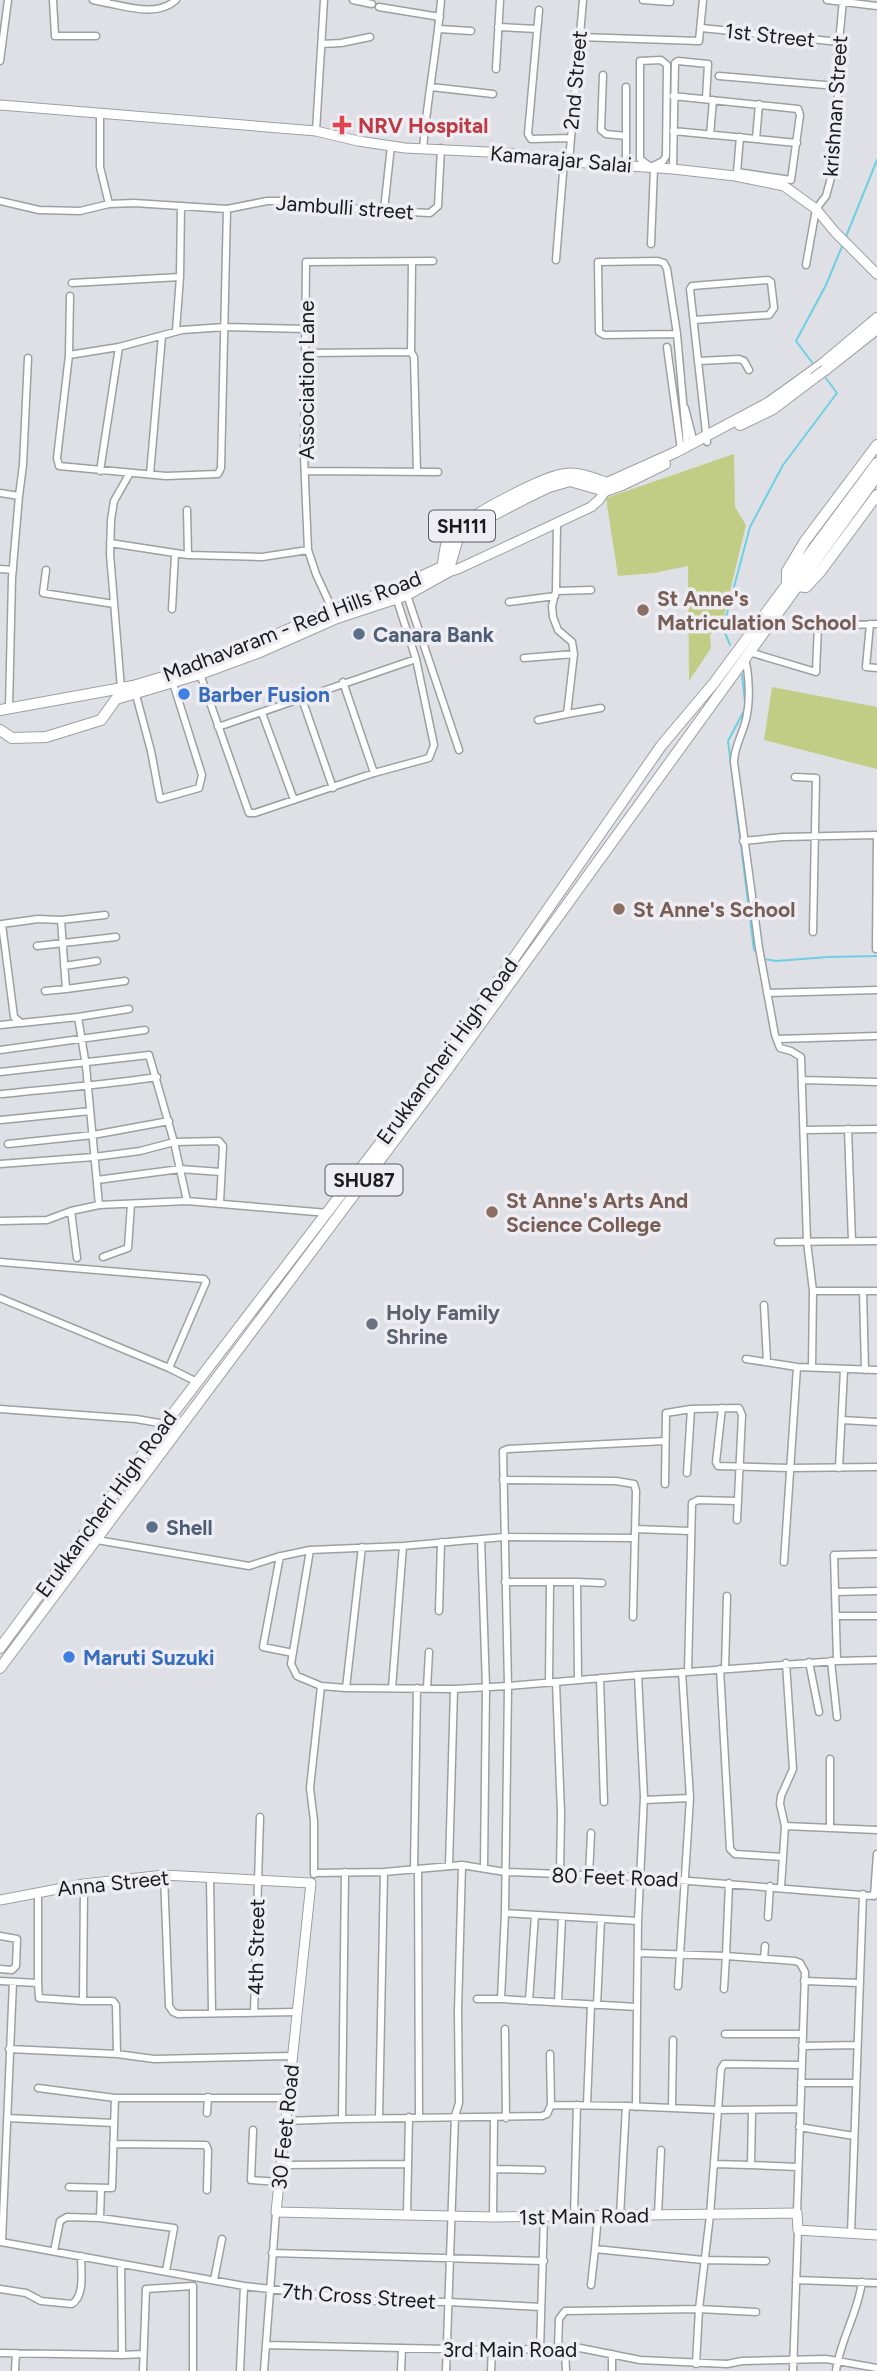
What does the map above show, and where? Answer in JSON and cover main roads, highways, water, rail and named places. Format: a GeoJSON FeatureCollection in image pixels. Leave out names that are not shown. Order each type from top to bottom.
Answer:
{"type":"FeatureCollection","features":[{"type":"Feature","properties":{"kind":"main road","name":"Kamarajar Salai"},"geometry":{"type":"LineString","coordinates":[[0,105],[316,131],[391,146],[441,148],[735,176],[784,186],[816,209],[877,274]]}},
{"type":"Feature","properties":{"kind":"main road"},"geometry":{"type":"LineString","coordinates":[[823,368],[877,318]]}},
{"type":"Feature","properties":{"kind":"main road"},"geometry":{"type":"LineString","coordinates":[[448,572],[591,507],[608,486],[687,446],[773,409],[812,375],[877,328]]}},
{"type":"Feature","properties":{"kind":"main road"},"geometry":{"type":"LineString","coordinates":[[608,486],[646,474],[706,439]]}},
{"type":"Feature","properties":{"kind":"main road"},"geometry":{"type":"LineString","coordinates":[[877,445],[787,571],[792,585],[806,587],[877,495]]}},
{"type":"Feature","properties":{"kind":"main road","name":"SHU87"},"geometry":{"type":"LineString","coordinates":[[792,585],[874,476],[877,463]]}},
{"type":"Feature","properties":{"kind":"main road","name":"Madhavaram - Red Hills Road"},"geometry":{"type":"LineString","coordinates":[[399,594],[442,567],[452,533],[476,515],[541,481],[568,473],[608,486]]}},
{"type":"Feature","properties":{"kind":"main road","name":"Madhavaram - Red Hills Road"},"geometry":{"type":"LineString","coordinates":[[5,709],[108,691],[198,666],[335,614],[399,594],[448,572],[458,538],[510,506],[549,487],[570,481],[599,490],[608,486]]}},
{"type":"Feature","properties":{"kind":"main road","name":"Erukkancheri High Road"},"geometry":{"type":"LineString","coordinates":[[0,1648],[197,1382],[328,1213],[384,1146],[661,746],[744,655],[792,585]]}},
{"type":"Feature","properties":{"kind":"main road","name":"Madhavaram - Red Hills Road"},"geometry":{"type":"LineString","coordinates":[[0,730],[12,738],[47,737],[101,720],[116,699],[173,683],[260,652],[335,614]]}},
{"type":"Feature","properties":{"kind":"main road","name":"SHU87"},"geometry":{"type":"LineString","coordinates":[[0,1668],[228,1362],[718,686],[744,655]]}},
{"type":"Feature","properties":{"kind":"main road"},"geometry":{"type":"LineString","coordinates":[[219,1354],[228,1362]]}},
{"type":"Feature","properties":{"kind":"main road","name":"Anna Street"},"geometry":{"type":"LineString","coordinates":[[0,1900],[84,1884],[164,1875],[258,1881],[313,1878]]}},
{"type":"Feature","properties":{"kind":"main road","name":"30 Feet Road"},"geometry":{"type":"LineString","coordinates":[[276,2211],[313,1878]]}},
{"type":"Feature","properties":{"kind":"main road","name":"1st Main Road"},"geometry":{"type":"LineString","coordinates":[[276,2211],[493,2217],[797,2213],[798,2230],[877,2235]]}},
{"type":"Feature","properties":{"kind":"waterway"},"geometry":{"type":"LineString","coordinates":[[845,239],[877,160]]}},
{"type":"Feature","properties":{"kind":"waterway"},"geometry":{"type":"LineString","coordinates":[[814,365],[796,341],[826,285],[843,244]]}},
{"type":"Feature","properties":{"kind":"waterway"},"geometry":{"type":"LineString","coordinates":[[730,645],[723,628],[750,527],[783,465],[837,393],[825,377]]}},
{"type":"Feature","properties":{"kind":"waterway"},"geometry":{"type":"LineString","coordinates":[[742,675],[745,702]]}},
{"type":"Feature","properties":{"kind":"waterway"},"geometry":{"type":"LineString","coordinates":[[746,707],[728,741],[754,950],[757,953]]}},
{"type":"Feature","properties":{"kind":"waterway"},"geometry":{"type":"LineString","coordinates":[[764,959],[776,961],[877,956]]}},
{"type":"Feature","properties":{"kind":"place","name":"NRV Hospital"},"geometry":{"type":"Point","coordinates":[342,125]}},
{"type":"Feature","properties":{"kind":"place","name":"St Anne's Matriculation School"},"geometry":{"type":"Point","coordinates":[643,610]}},
{"type":"Feature","properties":{"kind":"place","name":"Canara Bank"},"geometry":{"type":"Point","coordinates":[359,634]}},
{"type":"Feature","properties":{"kind":"place","name":"Barber Fusion"},"geometry":{"type":"Point","coordinates":[184,694]}},
{"type":"Feature","properties":{"kind":"place","name":"St Anne's School"},"geometry":{"type":"Point","coordinates":[619,909]}},
{"type":"Feature","properties":{"kind":"place","name":"St Anne's Arts And Science College"},"geometry":{"type":"Point","coordinates":[492,1212]}},
{"type":"Feature","properties":{"kind":"place","name":"Holy Family Shrine"},"geometry":{"type":"Point","coordinates":[372,1324]}},
{"type":"Feature","properties":{"kind":"place","name":"Shell"},"geometry":{"type":"Point","coordinates":[152,1527]}},
{"type":"Feature","properties":{"kind":"place","name":"Maruti Suzuki"},"geometry":{"type":"Point","coordinates":[69,1657]}}]}
